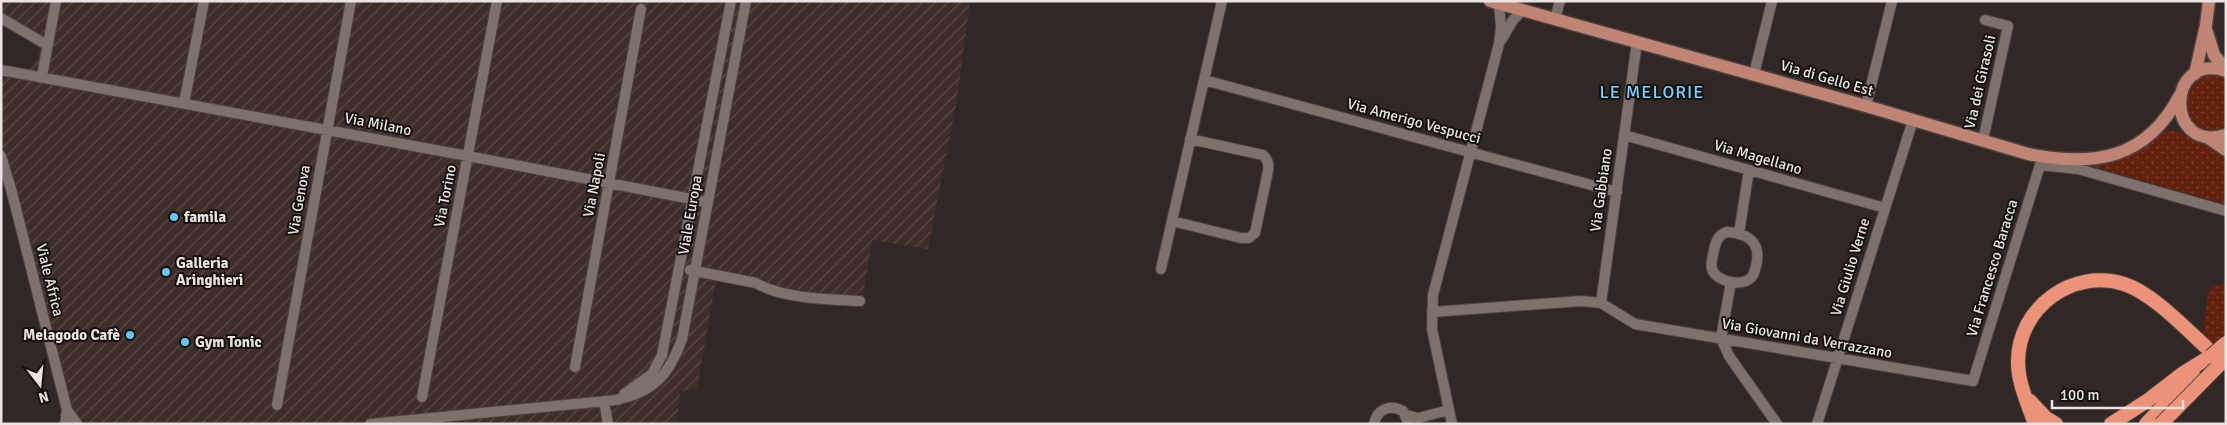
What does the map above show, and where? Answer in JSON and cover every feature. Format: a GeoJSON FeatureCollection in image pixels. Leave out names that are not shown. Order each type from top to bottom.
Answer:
{"type":"FeatureCollection","features":[{"type":"Feature","properties":{"kind":"highway"},"geometry":{"type":"LineString","coordinates":[[2035,424],[2020,383],[2018,360],[2025,329],[2036,312],[2051,296],[2080,283],[2108,281],[2132,287],[2171,316],[2208,351]]}},
{"type":"Feature","properties":{"kind":"highway"},"geometry":{"type":"LineString","coordinates":[[2115,422],[2182,374],[2208,351],[2226,343]]}},
{"type":"Feature","properties":{"kind":"highway"},"geometry":{"type":"LineString","coordinates":[[2146,424],[2208,351]]}},
{"type":"Feature","properties":{"kind":"highway"},"geometry":{"type":"LineString","coordinates":[[2161,424],[2226,358]]}},
{"type":"Feature","properties":{"kind":"highway"},"geometry":{"type":"LineString","coordinates":[[2024,394],[2046,418],[2056,424]]}},
{"type":"Feature","properties":{"kind":"main road"},"geometry":{"type":"LineString","coordinates":[[2195,74],[2206,25],[2208,1]]}},
{"type":"Feature","properties":{"kind":"main road","name":"Via di Gello Est"},"geometry":{"type":"LineString","coordinates":[[1495,3],[1754,74],[2043,157],[2067,160],[2093,159],[2121,153],[2152,133],[2169,126],[2190,128],[2226,150]]}},
{"type":"Feature","properties":{"kind":"main road"},"geometry":{"type":"LineString","coordinates":[[2206,25],[2210,48],[2226,70]]}},
{"type":"Feature","properties":{"kind":"main road"},"geometry":{"type":"LineString","coordinates":[[2195,74],[2211,69],[2226,70]]}},
{"type":"Feature","properties":{"kind":"main road","name":"Via di Gello Est"},"geometry":{"type":"LineString","coordinates":[[2152,133],[2169,115],[2184,85],[2195,74]]}},
{"type":"Feature","properties":{"kind":"main road"},"geometry":{"type":"LineString","coordinates":[[2180,95],[2179,102],[2182,117],[2190,128]]}},
{"type":"Feature","properties":{"kind":"main road"},"geometry":{"type":"LineString","coordinates":[[2207,137],[2226,135]]}},
{"type":"Feature","properties":{"kind":"street"},"geometry":{"type":"LineString","coordinates":[[1,70],[42,76],[56,1]]}},
{"type":"Feature","properties":{"kind":"street"},"geometry":{"type":"LineString","coordinates":[[184,103],[204,1]]}},
{"type":"Feature","properties":{"kind":"street","name":"Via Genova"},"geometry":{"type":"LineString","coordinates":[[277,405],[351,1]]}},
{"type":"Feature","properties":{"kind":"street","name":"Via Torino"},"geometry":{"type":"LineString","coordinates":[[422,397],[497,1]]}},
{"type":"Feature","properties":{"kind":"street","name":"Viale Europa"},"geometry":{"type":"LineString","coordinates":[[616,400],[648,379],[659,363],[666,340],[731,1]]}},
{"type":"Feature","properties":{"kind":"street","name":"Viale Europa"},"geometry":{"type":"LineString","coordinates":[[370,424],[616,400],[648,389],[668,370],[682,339],[746,1]]}},
{"type":"Feature","properties":{"kind":"street"},"geometry":{"type":"LineString","coordinates":[[1161,269],[1222,1]]}},
{"type":"Feature","properties":{"kind":"street"},"geometry":{"type":"LineString","coordinates":[[1555,19],[1560,1]]}},
{"type":"Feature","properties":{"kind":"street"},"geometry":{"type":"LineString","coordinates":[[1754,74],[1772,1]]}},
{"type":"Feature","properties":{"kind":"street"},"geometry":{"type":"LineString","coordinates":[[1866,106],[1892,1]]}},
{"type":"Feature","properties":{"kind":"street"},"geometry":{"type":"LineString","coordinates":[[1452,424],[1432,329],[1435,282],[1499,44],[1501,26],[1495,3]]}},
{"type":"Feature","properties":{"kind":"street","name":"Via Napoli"},"geometry":{"type":"LineString","coordinates":[[575,367],[641,9]]}},
{"type":"Feature","properties":{"kind":"street"},"geometry":{"type":"LineString","coordinates":[[1499,44],[1508,27],[1523,10]]}},
{"type":"Feature","properties":{"kind":"street"},"geometry":{"type":"LineString","coordinates":[[1,18],[47,46]]}},
{"type":"Feature","properties":{"kind":"street","name":"Via dei Girasoli"},"geometry":{"type":"LineString","coordinates":[[1982,140],[2008,26],[1985,20]]}},
{"type":"Feature","properties":{"kind":"street","name":"Via Gabbiano"},"geometry":{"type":"LineString","coordinates":[[1601,303],[1637,42]]}},
{"type":"Feature","properties":{"kind":"street","name":"Via Milano"},"geometry":{"type":"LineString","coordinates":[[42,76],[707,202]]}},
{"type":"Feature","properties":{"kind":"street","name":"Via Amerigo Vespucci"},"geometry":{"type":"LineString","coordinates":[[1204,80],[1616,192]]}},
{"type":"Feature","properties":{"kind":"street","name":"Via Giulio Verne"},"geometry":{"type":"LineString","coordinates":[[1817,424],[1913,120]]}},
{"type":"Feature","properties":{"kind":"street","name":"Via Magellano"},"geometry":{"type":"LineString","coordinates":[[1624,135],[1885,208]]}},
{"type":"Feature","properties":{"kind":"street"},"geometry":{"type":"LineString","coordinates":[[1172,221],[1248,238],[1254,233],[1269,167],[1263,155],[1190,139]]}},
{"type":"Feature","properties":{"kind":"street","name":"Viale Africa"},"geometry":{"type":"LineString","coordinates":[[1,156],[67,410],[77,424]]}},
{"type":"Feature","properties":{"kind":"street","name":"Via Francesco Baracca"},"geometry":{"type":"LineString","coordinates":[[1973,381],[2040,165],[2078,170],[2226,211]]}},
{"type":"Feature","properties":{"kind":"street"},"geometry":{"type":"LineString","coordinates":[[1739,233],[1749,170]]}},
{"type":"Feature","properties":{"kind":"street"},"geometry":{"type":"LineString","coordinates":[[1727,232],[1739,233],[1754,242],[1758,251],[1751,277],[1742,282],[1731,282],[1716,276],[1711,266],[1718,237],[1727,232]]}},
{"type":"Feature","properties":{"kind":"street"},"geometry":{"type":"LineString","coordinates":[[680,269],[756,283],[765,288],[804,296],[860,301]]}},
{"type":"Feature","properties":{"kind":"street"},"geometry":{"type":"LineString","coordinates":[[1731,282],[1721,338],[1729,356],[1777,424]]}},
{"type":"Feature","properties":{"kind":"street"},"geometry":{"type":"LineString","coordinates":[[1432,312],[1563,301],[1601,303]]}},
{"type":"Feature","properties":{"kind":"street","name":"Via Giovanni da Verrazzano"},"geometry":{"type":"LineString","coordinates":[[1601,303],[1635,324],[1973,381]]}},
{"type":"Feature","properties":{"kind":"street"},"geometry":{"type":"LineString","coordinates":[[604,401],[608,424]]}},
{"type":"Feature","properties":{"kind":"street"},"geometry":{"type":"LineString","coordinates":[[1374,424],[1379,413],[1388,408],[1398,409],[1411,420],[1449,410]]}},
{"type":"Feature","properties":{"kind":"street","name":"Viale Africa"},"geometry":{"type":"LineString","coordinates":[[65,424],[67,410]]}},
{"type":"Feature","properties":{"kind":"shaded area"},"geometry":{"type":"Polygon","coordinates":[[[1,1],[970,1],[957,100],[928,249],[872,240],[862,302],[812,300],[716,280],[697,388],[680,392],[677,424],[92,424],[62,411],[1,172],[1,65],[30,69],[36,61],[40,48],[1,23],[1,1]]]}},
{"type":"Feature","properties":{"kind":"shaded area"},"geometry":{"type":"Polygon","coordinates":[[[2210,74],[2226,77],[2226,127],[2213,130],[2202,128],[2194,121],[2188,112],[2187,102],[2189,91],[2197,81],[2210,74]]]}},
{"type":"Feature","properties":{"kind":"shaded area"},"geometry":{"type":"Polygon","coordinates":[[[2169,130],[2176,131],[2222,154],[2226,160],[2226,204],[2091,166],[2131,155],[2169,130]]]}},
{"type":"Feature","properties":{"kind":"shaded area"},"geometry":{"type":"Polygon","coordinates":[[[2226,282],[2226,352],[2203,334],[2210,288],[2226,282]]]}},
{"type":"Feature","properties":{"kind":"place","name":"famila"},"geometry":{"type":"Point","coordinates":[174,217]}},
{"type":"Feature","properties":{"kind":"place","name":"Galleria Aringhieri"},"geometry":{"type":"Point","coordinates":[166,272]}},
{"type":"Feature","properties":{"kind":"place","name":"Melagodo Cafè"},"geometry":{"type":"Point","coordinates":[130,335]}},
{"type":"Feature","properties":{"kind":"place","name":"Gym Tonic"},"geometry":{"type":"Point","coordinates":[185,342]}},
{"type":"Feature","properties":{"kind":"district","name":"LE MELORIE"},"geometry":{"type":"Point","coordinates":[1652,92]}}]}
